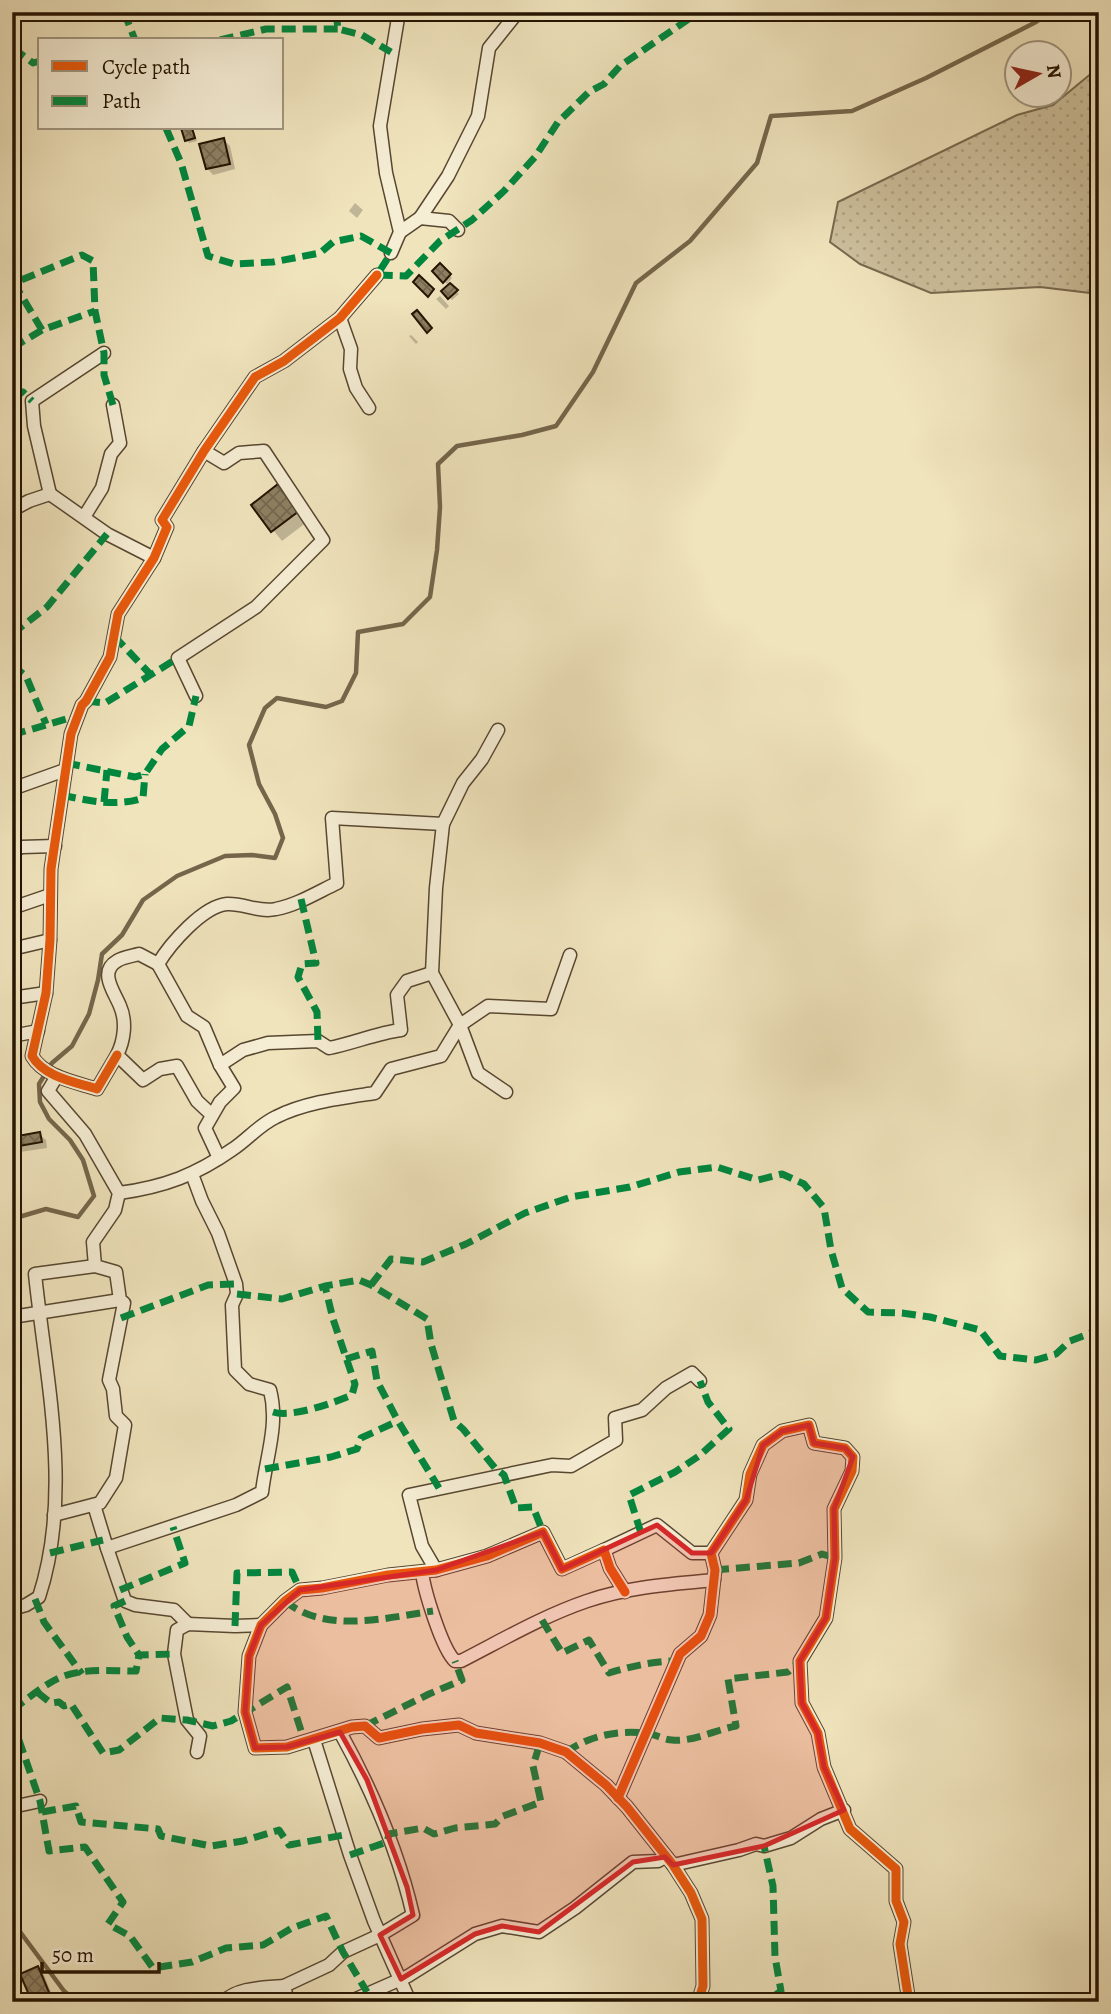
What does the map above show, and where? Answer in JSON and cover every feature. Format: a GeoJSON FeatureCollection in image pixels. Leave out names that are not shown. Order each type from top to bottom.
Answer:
{"type":"FeatureCollection","features":[{"type":"Feature","properties":{"kind":"street"},"geometry":{"type":"LineString","coordinates":[[399,12],[380,126],[386,173],[400,232]]}},
{"type":"Feature","properties":{"kind":"street"},"geometry":{"type":"LineString","coordinates":[[391,253],[400,232],[420,218],[448,176],[478,116],[489,48],[517,13]]}},
{"type":"Feature","properties":{"kind":"street"},"geometry":{"type":"LineString","coordinates":[[420,218],[449,221],[458,230]]}},
{"type":"Feature","properties":{"kind":"street"},"geometry":{"type":"LineString","coordinates":[[219,1158],[205,1128],[220,1102],[234,1088],[220,1066],[204,1027],[187,1016],[159,964],[139,954],[116,961],[109,970],[109,986],[121,1007],[123,1043],[97,1089],[37,1066],[32,1056],[46,993],[51,869],[65,770],[76,716],[110,657],[118,614],[154,558],[167,527],[162,520],[204,451],[255,377],[284,361],[340,318],[377,275]]}},
{"type":"Feature","properties":{"kind":"street"},"geometry":{"type":"LineString","coordinates":[[340,318],[351,349],[350,369],[356,388],[369,408]]}},
{"type":"Feature","properties":{"kind":"street"},"geometry":{"type":"LineString","coordinates":[[104,353],[32,401],[34,426],[50,494],[107,534],[154,558]]}},
{"type":"Feature","properties":{"kind":"street"},"geometry":{"type":"LineString","coordinates":[[84,517],[102,488],[111,454],[120,443],[113,405]]}},
{"type":"Feature","properties":{"kind":"street"},"geometry":{"type":"LineString","coordinates":[[196,696],[178,658],[256,607],[323,540],[264,452],[239,453],[224,463],[204,451]]}},
{"type":"Feature","properties":{"kind":"street"},"geometry":{"type":"LineString","coordinates":[[12,510],[50,494]]}},
{"type":"Feature","properties":{"kind":"street"},"geometry":{"type":"LineString","coordinates":[[498,730],[463,783],[443,824],[436,888],[432,973],[460,1025],[478,1073],[506,1092]]}},
{"type":"Feature","properties":{"kind":"street"},"geometry":{"type":"LineString","coordinates":[[12,789],[65,770]]}},
{"type":"Feature","properties":{"kind":"street"},"geometry":{"type":"LineString","coordinates":[[159,964],[166,951],[199,917],[226,904],[261,911],[278,909],[337,883],[332,818],[443,824]]}},
{"type":"Feature","properties":{"kind":"street"},"geometry":{"type":"LineString","coordinates":[[12,851],[22,847],[55,846]]}},
{"type":"Feature","properties":{"kind":"street"},"geometry":{"type":"LineString","coordinates":[[12,908],[50,895]]}},
{"type":"Feature","properties":{"kind":"street"},"geometry":{"type":"LineString","coordinates":[[12,949],[50,940]]}},
{"type":"Feature","properties":{"kind":"street"},"geometry":{"type":"LineString","coordinates":[[119,1193],[168,1184],[192,1174],[235,1148],[261,1124],[278,1115],[324,1101],[375,1093],[391,1069],[441,1056],[460,1025],[488,1006],[551,1009],[570,955]]}},
{"type":"Feature","properties":{"kind":"street"},"geometry":{"type":"LineString","coordinates":[[220,1066],[243,1050],[268,1043],[318,1041],[329,1048],[351,1044],[383,1032],[401,1030],[397,995],[407,981],[432,973]]}},
{"type":"Feature","properties":{"kind":"street"},"geometry":{"type":"LineString","coordinates":[[12,998],[46,993]]}},
{"type":"Feature","properties":{"kind":"street"},"geometry":{"type":"LineString","coordinates":[[12,1036],[38,1031]]}},
{"type":"Feature","properties":{"kind":"street"},"geometry":{"type":"LineString","coordinates":[[117,1055],[143,1080],[160,1069],[177,1066],[197,1101],[212,1115]]}},
{"type":"Feature","properties":{"kind":"street"},"geometry":{"type":"LineString","coordinates":[[55,1075],[48,1091],[85,1134],[119,1193],[114,1210],[93,1242],[95,1266]]}},
{"type":"Feature","properties":{"kind":"street"},"geometry":{"type":"LineString","coordinates":[[107,1548],[236,1504],[262,1492],[265,1465],[271,1447],[274,1405],[270,1390],[249,1384],[235,1370],[232,1305],[237,1294],[236,1283],[192,1174]]}},
{"type":"Feature","properties":{"kind":"street"},"geometry":{"type":"LineString","coordinates":[[12,1609],[39,1597],[49,1566],[54,1515],[56,1465],[35,1274],[95,1266],[116,1272],[120,1300],[124,1303],[109,1380],[113,1389],[116,1416],[125,1425],[116,1478],[100,1503],[54,1515]]}},
{"type":"Feature","properties":{"kind":"street"},"geometry":{"type":"LineString","coordinates":[[12,1317],[120,1300]]}},
{"type":"Feature","properties":{"kind":"street"},"geometry":{"type":"LineString","coordinates":[[436,1570],[422,1546],[409,1495],[552,1465],[571,1466],[616,1440],[615,1418],[642,1410],[666,1388],[692,1373],[700,1381]]}},
{"type":"Feature","properties":{"kind":"street"},"geometry":{"type":"LineString","coordinates":[[618,1798],[680,1654],[701,1636],[710,1615],[715,1570],[711,1553],[746,1500],[750,1474],[763,1445],[782,1431],[809,1425],[814,1443],[845,1448],[853,1457],[852,1471],[834,1509],[835,1559],[826,1618],[800,1661],[802,1703],[818,1733],[824,1767],[850,1829],[897,1869],[896,1901],[904,1922],[900,1944],[909,2002]]}},
{"type":"Feature","properties":{"kind":"street"},"geometry":{"type":"LineString","coordinates":[[94,1505],[125,1601],[135,1605],[174,1610],[188,1624]]}},
{"type":"Feature","properties":{"kind":"street"},"geometry":{"type":"LineString","coordinates":[[698,2002],[702,1986],[702,1919],[691,1893],[618,1798],[566,1752],[541,1743],[493,1737],[459,1725],[379,1738],[365,1726],[352,1727],[287,1747],[254,1748],[245,1712],[249,1656],[261,1625],[300,1590],[436,1570],[487,1556],[544,1531],[562,1569],[657,1525],[692,1553],[711,1553]]}},
{"type":"Feature","properties":{"kind":"street"},"geometry":{"type":"LineString","coordinates":[[604,1550],[610,1568],[625,1591]]}},
{"type":"Feature","properties":{"kind":"street"},"geometry":{"type":"LineString","coordinates":[[422,1572],[423,1586],[450,1656],[455,1661],[461,1661],[542,1620],[587,1601],[653,1585],[714,1580]]}},
{"type":"Feature","properties":{"kind":"street"},"geometry":{"type":"LineString","coordinates":[[197,1752],[200,1736],[187,1720],[174,1654],[177,1630],[188,1624],[261,1625]]}},
{"type":"Feature","properties":{"kind":"street"},"geometry":{"type":"LineString","coordinates":[[223,2002],[230,1994],[284,1986],[328,1965],[343,1952],[380,1935],[413,1915],[407,1887],[367,1780],[340,1732]]}},
{"type":"Feature","properties":{"kind":"street"},"geometry":{"type":"LineString","coordinates":[[314,1740],[350,1855],[380,1935],[410,2002]]}},
{"type":"Feature","properties":{"kind":"street"},"geometry":{"type":"LineString","coordinates":[[12,1807],[40,1801]]}},
{"type":"Feature","properties":{"kind":"street"},"geometry":{"type":"LineString","coordinates":[[349,2002],[401,1979],[475,1934],[502,1926],[539,1932],[575,1908],[633,1862],[669,1861],[739,1850],[756,1844],[764,1846],[792,1838],[821,1819],[844,1810]]}},
{"type":"Feature","properties":{"kind":"street"},"geometry":{"type":"LineString","coordinates":[[284,1986],[288,2002]]}},
{"type":"Feature","properties":{"kind":"highlighted area"},"geometry":{"type":"Polygon","coordinates":[[[809,1425],[814,1443],[845,1448],[853,1457],[834,1509],[835,1558],[826,1618],[800,1661],[802,1703],[818,1733],[824,1767],[844,1810],[764,1846],[673,1865],[665,1857],[633,1862],[539,1932],[502,1926],[475,1934],[401,1979],[380,1935],[413,1915],[407,1887],[367,1780],[340,1732],[287,1747],[255,1748],[245,1712],[249,1656],[261,1625],[300,1590],[436,1570],[543,1532],[562,1569],[657,1525],[692,1553],[711,1553],[746,1500],[763,1445],[782,1431],[809,1425]]]}},
{"type":"Feature","properties":{"kind":"shaded area"},"geometry":{"type":"Polygon","coordinates":[[[1099,67],[1099,294],[1040,287],[931,293],[860,264],[830,242],[838,202],[1017,115],[1042,108],[1072,108],[1072,89],[1099,67]]]}},
{"type":"Feature","properties":{"kind":"building"},"geometry":{"type":"Polygon","coordinates":[[[182,130],[193,130],[195,138],[185,141],[182,130]]]}},
{"type":"Feature","properties":{"kind":"building"},"geometry":{"type":"Polygon","coordinates":[[[224,138],[230,164],[206,169],[199,144],[224,138]]]}},
{"type":"Feature","properties":{"kind":"building"},"geometry":{"type":"Polygon","coordinates":[[[440,263],[451,274],[443,283],[432,271],[440,263]]]}},
{"type":"Feature","properties":{"kind":"building"},"geometry":{"type":"Polygon","coordinates":[[[419,275],[434,289],[428,297],[413,282],[419,275]]]}},
{"type":"Feature","properties":{"kind":"building"},"geometry":{"type":"Polygon","coordinates":[[[450,283],[458,290],[448,299],[441,291],[450,283]]]}},
{"type":"Feature","properties":{"kind":"building"},"geometry":{"type":"Polygon","coordinates":[[[417,310],[432,328],[427,333],[412,314],[417,310]]]}},
{"type":"Feature","properties":{"kind":"building"},"geometry":{"type":"Polygon","coordinates":[[[278,484],[299,511],[271,532],[251,505],[278,484]]]}},
{"type":"Feature","properties":{"kind":"building"},"geometry":{"type":"Polygon","coordinates":[[[40,1132],[42,1142],[13,1147],[12,1137],[40,1132]]]}},
{"type":"Feature","properties":{"kind":"building"},"geometry":{"type":"Polygon","coordinates":[[[38,1966],[53,2002],[32,2002],[20,1974],[38,1966]]]}},
{"type":"Feature","properties":{"kind":"waterway"},"geometry":{"type":"LineString","coordinates":[[12,1219],[46,1209],[78,1217],[94,1196],[83,1160],[70,1140],[49,1119],[40,1102],[39,1084],[52,1063],[72,1046],[89,1014],[102,954],[122,935],[143,900],[177,876],[225,856],[275,858],[283,838],[275,814],[259,784],[249,745],[265,708],[277,698],[326,707],[342,701],[356,673],[358,632],[403,624],[430,597],[440,507],[438,464],[457,446],[556,426],[593,372],[636,283],[690,241],[757,163],[771,116],[852,111],[926,78],[1036,22],[1050,12]]}},
{"type":"Feature","properties":{"kind":"waterway"},"geometry":{"type":"LineString","coordinates":[[12,1481],[12,1492]]}},
{"type":"Feature","properties":{"kind":"waterway"},"geometry":{"type":"LineString","coordinates":[[12,1921],[64,1991],[76,2002]]}},
{"type":"Feature","properties":{"kind":"marked path"},"geometry":{"type":"LineString","coordinates":[[124,12],[134,38]]}},
{"type":"Feature","properties":{"kind":"marked path"},"geometry":{"type":"LineString","coordinates":[[336,12],[338,29],[362,35],[391,52]]}},
{"type":"Feature","properties":{"kind":"marked path"},"geometry":{"type":"LineString","coordinates":[[167,130],[181,163],[208,256],[234,264],[273,262],[320,253],[333,242],[361,236],[391,253],[377,275],[406,276],[440,241],[472,220],[504,191],[535,157],[558,122],[589,92],[604,84],[620,66],[699,12]]}},
{"type":"Feature","properties":{"kind":"marked path"},"geometry":{"type":"LineString","coordinates":[[228,38],[266,29],[338,29]]}},
{"type":"Feature","properties":{"kind":"marked path"},"geometry":{"type":"LineString","coordinates":[[12,52],[17,51],[33,63],[38,62]]}},
{"type":"Feature","properties":{"kind":"marked path"},"geometry":{"type":"LineString","coordinates":[[42,330],[14,283],[82,255],[93,261],[95,311],[104,353],[104,375],[113,405]]}},
{"type":"Feature","properties":{"kind":"marked path"},"geometry":{"type":"LineString","coordinates":[[12,348],[42,330],[95,311]]}},
{"type":"Feature","properties":{"kind":"marked path"},"geometry":{"type":"LineString","coordinates":[[12,394],[23,392],[32,401]]}},
{"type":"Feature","properties":{"kind":"marked path"},"geometry":{"type":"LineString","coordinates":[[12,634],[47,607],[107,534]]}},
{"type":"Feature","properties":{"kind":"marked path"},"geometry":{"type":"LineString","coordinates":[[114,636],[151,675]]}},
{"type":"Feature","properties":{"kind":"marked path"},"geometry":{"type":"LineString","coordinates":[[86,701],[105,703],[178,658]]}},
{"type":"Feature","properties":{"kind":"marked path"},"geometry":{"type":"LineString","coordinates":[[12,665],[26,676],[46,724]]}},
{"type":"Feature","properties":{"kind":"marked path"},"geometry":{"type":"LineString","coordinates":[[66,763],[135,777],[145,774],[162,749],[189,726],[196,696]]}},
{"type":"Feature","properties":{"kind":"marked path"},"geometry":{"type":"LineString","coordinates":[[12,735],[76,716]]}},
{"type":"Feature","properties":{"kind":"marked path"},"geometry":{"type":"LineString","coordinates":[[104,802],[107,770]]}},
{"type":"Feature","properties":{"kind":"marked path"},"geometry":{"type":"LineString","coordinates":[[62,795],[103,802],[133,801],[143,798],[145,774]]}},
{"type":"Feature","properties":{"kind":"marked path"},"geometry":{"type":"LineString","coordinates":[[301,899],[316,963],[302,964],[298,977],[317,1012],[318,1041]]}},
{"type":"Feature","properties":{"kind":"marked path"},"geometry":{"type":"LineString","coordinates":[[371,1285],[391,1259],[423,1262],[466,1244],[525,1213],[571,1197],[630,1187],[679,1172],[717,1167],[758,1180],[782,1174],[804,1184],[824,1208],[831,1250],[842,1288],[868,1312],[930,1317],[980,1330],[1000,1356],[1036,1360],[1056,1354],[1070,1341],[1099,1330]]}},
{"type":"Feature","properties":{"kind":"marked path"},"geometry":{"type":"LineString","coordinates":[[237,1294],[282,1299],[325,1286],[359,1280],[427,1319],[431,1344],[454,1421],[504,1475],[516,1508],[533,1507],[543,1532]]}},
{"type":"Feature","properties":{"kind":"marked path"},"geometry":{"type":"LineString","coordinates":[[121,1318],[208,1285],[236,1284]]}},
{"type":"Feature","properties":{"kind":"marked path"},"geometry":{"type":"LineString","coordinates":[[273,1412],[301,1411],[352,1395],[355,1384],[325,1286]]}},
{"type":"Feature","properties":{"kind":"marked path"},"geometry":{"type":"LineString","coordinates":[[346,1359],[372,1351],[377,1381],[439,1488]]}},
{"type":"Feature","properties":{"kind":"marked path"},"geometry":{"type":"LineString","coordinates":[[641,1533],[629,1495],[675,1472],[699,1456],[729,1429],[708,1402],[700,1381]]}},
{"type":"Feature","properties":{"kind":"marked path"},"geometry":{"type":"LineString","coordinates":[[265,1469],[331,1457],[357,1449],[361,1438],[398,1421]]}},
{"type":"Feature","properties":{"kind":"marked path"},"geometry":{"type":"LineString","coordinates":[[120,1590],[185,1563],[173,1527]]}},
{"type":"Feature","properties":{"kind":"marked path"},"geometry":{"type":"LineString","coordinates":[[50,1553],[103,1540]]}},
{"type":"Feature","properties":{"kind":"marked path"},"geometry":{"type":"LineString","coordinates":[[715,1570],[799,1563],[822,1554],[835,1558]]}},
{"type":"Feature","properties":{"kind":"marked path"},"geometry":{"type":"LineString","coordinates":[[235,1626],[237,1573],[292,1572],[300,1590]]}},
{"type":"Feature","properties":{"kind":"marked path"},"geometry":{"type":"LineString","coordinates":[[35,1599],[44,1622],[82,1674]]}},
{"type":"Feature","properties":{"kind":"marked path"},"geometry":{"type":"LineString","coordinates":[[125,1601],[114,1606],[127,1637],[139,1655],[174,1654]]}},
{"type":"Feature","properties":{"kind":"marked path"},"geometry":{"type":"LineString","coordinates":[[285,1601],[301,1611],[337,1621],[376,1620],[433,1611]]}},
{"type":"Feature","properties":{"kind":"marked path"},"geometry":{"type":"LineString","coordinates":[[542,1620],[562,1653],[589,1640],[609,1673],[643,1664],[678,1661]]}},
{"type":"Feature","properties":{"kind":"marked path"},"geometry":{"type":"LineString","coordinates":[[12,1710],[43,1687],[73,1673],[136,1671],[139,1655]]}},
{"type":"Feature","properties":{"kind":"marked path"},"geometry":{"type":"LineString","coordinates":[[365,1726],[462,1680],[455,1661]]}},
{"type":"Feature","properties":{"kind":"marked path"},"geometry":{"type":"LineString","coordinates":[[566,1752],[594,1738],[614,1733],[648,1733],[669,1740],[680,1740],[736,1726],[728,1679],[788,1672],[800,1661]]}},
{"type":"Feature","properties":{"kind":"marked path"},"geometry":{"type":"LineString","coordinates":[[37,1692],[51,1703],[59,1702],[64,1706],[71,1704],[103,1753],[119,1750],[160,1718],[213,1726],[231,1721],[287,1687],[305,1743]]}},
{"type":"Feature","properties":{"kind":"marked path"},"geometry":{"type":"LineString","coordinates":[[12,1720],[40,1801],[49,1851],[85,1847],[123,1902],[108,1924],[130,1936],[153,1968],[192,1962],[226,1948],[263,1945],[292,1928],[326,1916],[343,1952],[367,1992]]}},
{"type":"Feature","properties":{"kind":"marked path"},"geometry":{"type":"LineString","coordinates":[[350,1855],[387,1842],[389,1834],[423,1828],[434,1834],[455,1828],[495,1824],[503,1816],[541,1802],[533,1766],[540,1743]]}},
{"type":"Feature","properties":{"kind":"marked path"},"geometry":{"type":"LineString","coordinates":[[42,1812],[76,1806],[81,1822],[158,1829],[161,1836],[211,1846],[243,1841],[279,1830],[289,1845],[344,1835]]}},
{"type":"Feature","properties":{"kind":"marked path"},"geometry":{"type":"LineString","coordinates":[[757,2002],[767,2001],[781,1991],[775,1957],[773,1886],[764,1846]]}},
{"type":"Feature","properties":{"kind":"cycle path"},"geometry":{"type":"LineString","coordinates":[[117,1055],[97,1089],[52,1074],[32,1056],[46,993],[51,869],[71,734],[82,705],[110,657],[118,614],[154,558],[167,527],[162,520],[204,451],[255,377],[284,361],[340,318],[377,275]]}},
{"type":"Feature","properties":{"kind":"cycle path"},"geometry":{"type":"LineString","coordinates":[[618,1798],[680,1654],[701,1636],[710,1615],[715,1570],[711,1553],[746,1500],[750,1474],[763,1445],[782,1431],[809,1425],[814,1443],[845,1448],[853,1457],[852,1471],[834,1509],[835,1558],[826,1618],[800,1661],[802,1703],[818,1733],[824,1767],[850,1829],[896,1869],[896,1901],[904,1922],[900,1944],[909,2002]]}},
{"type":"Feature","properties":{"kind":"cycle path"},"geometry":{"type":"LineString","coordinates":[[625,1592],[610,1568],[604,1550],[562,1569],[543,1532],[487,1556],[436,1570],[300,1590],[261,1625],[249,1656],[245,1712],[255,1748],[287,1747],[352,1727],[365,1726],[379,1738],[459,1725],[476,1733],[540,1743],[566,1752],[606,1785],[627,1807],[673,1865],[691,1893],[702,1919],[703,1986],[698,2002]]}}]}
